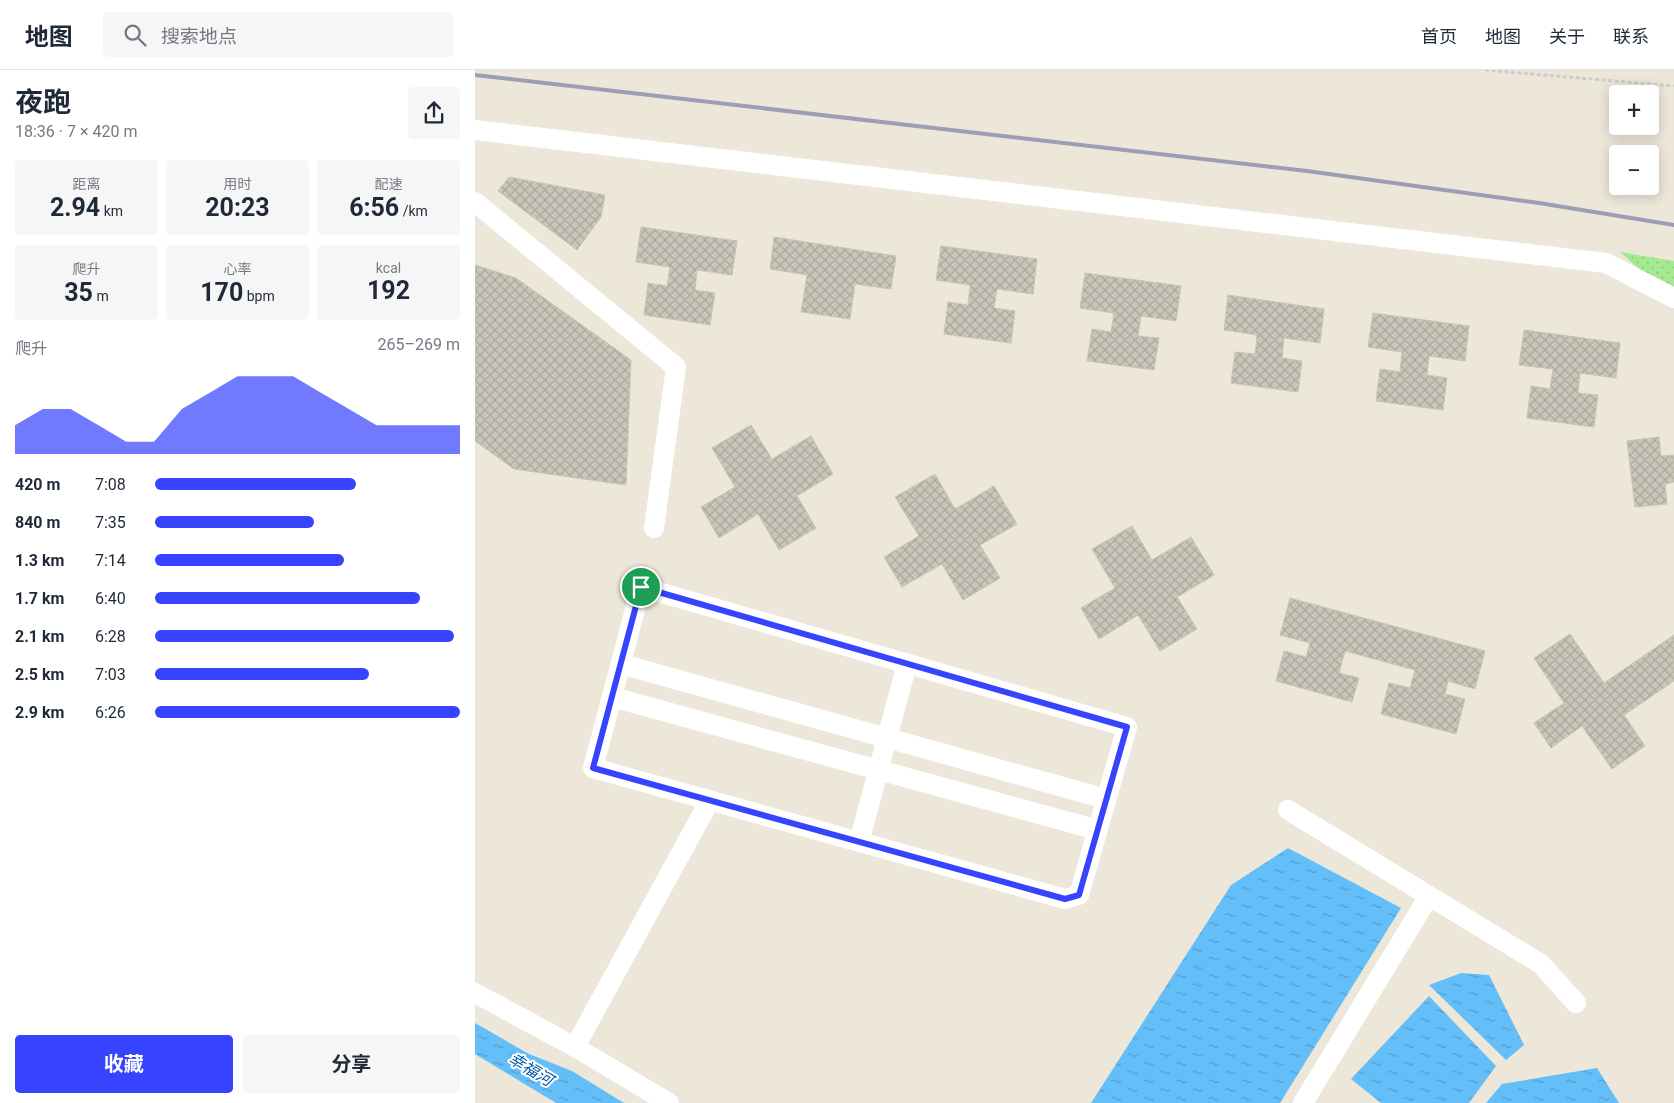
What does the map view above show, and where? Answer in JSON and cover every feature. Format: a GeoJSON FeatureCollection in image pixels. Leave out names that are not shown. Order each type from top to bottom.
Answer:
{"type":"FeatureCollection","features":[{"type":"Feature","properties":{"kind":"street"},"geometry":{"type":"LineString","coordinates":[[475,130],[1607,264],[1674,298]]}},
{"type":"Feature","properties":{"kind":"street"},"geometry":{"type":"LineString","coordinates":[[475,202],[676,367],[653,528]]}},
{"type":"Feature","properties":{"kind":"street"},"geometry":{"type":"LineString","coordinates":[[641,587],[907,664],[1127,727],[1079,895],[1065,899],[593,768],[641,587]]}},
{"type":"Feature","properties":{"kind":"street"},"geometry":{"type":"LineString","coordinates":[[621,664],[1107,799]]}},
{"type":"Feature","properties":{"kind":"street"},"geometry":{"type":"LineString","coordinates":[[859,842],[907,664]]}},
{"type":"Feature","properties":{"kind":"street"},"geometry":{"type":"LineString","coordinates":[[612,697],[1098,830]]}},
{"type":"Feature","properties":{"kind":"street"},"geometry":{"type":"LineString","coordinates":[[575,1048],[711,800]]}},
{"type":"Feature","properties":{"kind":"street"},"geometry":{"type":"LineString","coordinates":[[1287,810],[1541,964],[1576,1004]]}},
{"type":"Feature","properties":{"kind":"street"},"geometry":{"type":"LineString","coordinates":[[1303,1103],[1429,896]]}},
{"type":"Feature","properties":{"kind":"street"},"geometry":{"type":"LineString","coordinates":[[475,993],[669,1103]]}},
{"type":"Feature","properties":{"kind":"path"},"geometry":{"type":"LineString","coordinates":[[1485,70],[1674,86]]}},
{"type":"Feature","properties":{"kind":"green space"},"geometry":{"type":"Polygon","coordinates":[[[1620,252],[1674,261],[1674,289],[1659,287],[1620,252]]]}},
{"type":"Feature","properties":{"kind":"water"},"geometry":{"type":"Polygon","coordinates":[[[1288,848],[1401,908],[1280,1103],[1091,1103],[1231,885],[1288,848]]]}},
{"type":"Feature","properties":{"kind":"water"},"geometry":{"type":"Polygon","coordinates":[[[1461,973],[1489,975],[1524,1045],[1506,1060],[1429,985],[1461,973]]]}},
{"type":"Feature","properties":{"kind":"water"},"geometry":{"type":"Polygon","coordinates":[[[1429,996],[1496,1066],[1469,1103],[1381,1103],[1351,1079],[1429,996]]]}},
{"type":"Feature","properties":{"kind":"water","name":"幸福河"},"geometry":{"type":"Polygon","coordinates":[[[475,1023],[529,1054],[572,1071],[624,1103],[556,1103],[475,1054],[475,1023]]]}},
{"type":"Feature","properties":{"kind":"water"},"geometry":{"type":"Polygon","coordinates":[[[1597,1068],[1619,1103],[1486,1103],[1502,1084],[1597,1068]]]}},
{"type":"Feature","properties":{"kind":"building"},"geometry":{"type":"Polygon","coordinates":[[[509,177],[605,195],[601,217],[577,250],[498,191],[509,177]]]}},
{"type":"Feature","properties":{"kind":"building"},"geometry":{"type":"Polygon","coordinates":[[[641,227],[737,241],[732,275],[697,270],[695,290],[715,293],[710,325],[644,315],[648,283],[667,286],[670,267],[636,262],[641,227]]]}},
{"type":"Feature","properties":{"kind":"building"},"geometry":{"type":"Polygon","coordinates":[[[774,237],[896,256],[891,289],[855,284],[850,319],[801,312],[807,275],[770,269],[774,237]]]}},
{"type":"Feature","properties":{"kind":"building"},"geometry":{"type":"Polygon","coordinates":[[[941,246],[1037,259],[1033,294],[997,289],[994,308],[1015,311],[1011,343],[944,334],[948,302],[968,305],[970,285],[936,280],[941,246]]]}},
{"type":"Feature","properties":{"kind":"building"},"geometry":{"type":"Polygon","coordinates":[[[475,265],[516,278],[631,360],[626,485],[514,469],[475,441],[475,265]]]}},
{"type":"Feature","properties":{"kind":"building"},"geometry":{"type":"Polygon","coordinates":[[[1085,273],[1181,286],[1176,321],[1141,316],[1138,336],[1159,338],[1154,370],[1087,361],[1092,329],[1111,332],[1114,313],[1080,308],[1085,273]]]}},
{"type":"Feature","properties":{"kind":"building"},"geometry":{"type":"Polygon","coordinates":[[[1228,295],[1324,309],[1320,343],[1284,338],[1282,358],[1302,361],[1298,392],[1231,383],[1235,352],[1255,354],[1257,335],[1224,330],[1228,295]]]}},
{"type":"Feature","properties":{"kind":"building"},"geometry":{"type":"Polygon","coordinates":[[[1373,313],[1469,326],[1465,361],[1429,356],[1427,375],[1447,378],[1443,410],[1376,401],[1380,369],[1400,372],[1402,352],[1368,347],[1373,313]]]}},
{"type":"Feature","properties":{"kind":"building"},"geometry":{"type":"Polygon","coordinates":[[[1524,330],[1620,343],[1616,378],[1580,373],[1578,393],[1598,395],[1594,427],[1527,418],[1531,386],[1550,389],[1553,369],[1519,365],[1524,330]]]}},
{"type":"Feature","properties":{"kind":"building"},"geometry":{"type":"Polygon","coordinates":[[[751,425],[772,459],[811,436],[833,474],[797,496],[816,528],[779,550],[758,514],[719,538],[701,507],[735,487],[712,448],[751,425]]]}},
{"type":"Feature","properties":{"kind":"building"},"geometry":{"type":"Polygon","coordinates":[[[1659,437],[1661,456],[1674,455],[1674,482],[1665,484],[1667,504],[1635,507],[1627,441],[1659,437]]]}},
{"type":"Feature","properties":{"kind":"building"},"geometry":{"type":"Polygon","coordinates":[[[935,474],[955,509],[994,486],[1017,524],[980,545],[1000,578],[963,600],[942,564],[902,587],[884,557],[919,536],[895,497],[935,474]]]}},
{"type":"Feature","properties":{"kind":"building"},"geometry":{"type":"Polygon","coordinates":[[[1132,526],[1152,560],[1191,537],[1214,575],[1177,597],[1197,629],[1160,651],[1138,615],[1099,639],[1081,608],[1115,588],[1092,549],[1132,526]]]}},
{"type":"Feature","properties":{"kind":"building"},"geometry":{"type":"Polygon","coordinates":[[[1290,598],[1485,651],[1475,689],[1448,681],[1445,694],[1465,699],[1456,734],[1381,714],[1389,683],[1410,688],[1415,670],[1345,651],[1339,673],[1359,678],[1352,702],[1276,681],[1284,651],[1306,657],[1310,643],[1280,635],[1290,598]]]}},
{"type":"Feature","properties":{"kind":"building"},"geometry":{"type":"Polygon","coordinates":[[[1570,634],[1604,683],[1674,635],[1674,681],[1624,715],[1645,746],[1612,769],[1582,726],[1551,748],[1534,723],[1564,703],[1534,658],[1570,634]]]}},
{"type":"Feature","properties":{"kind":"railway"},"geometry":{"type":"LineString","coordinates":[[475,75],[1307,171],[1539,203],[1674,225]]}},
{"type":"Feature","properties":{"kind":"route"},"geometry":{"type":"LineString","coordinates":[[641,587],[1127,727],[1079,895],[1065,899],[593,768],[641,587]]}}]}
